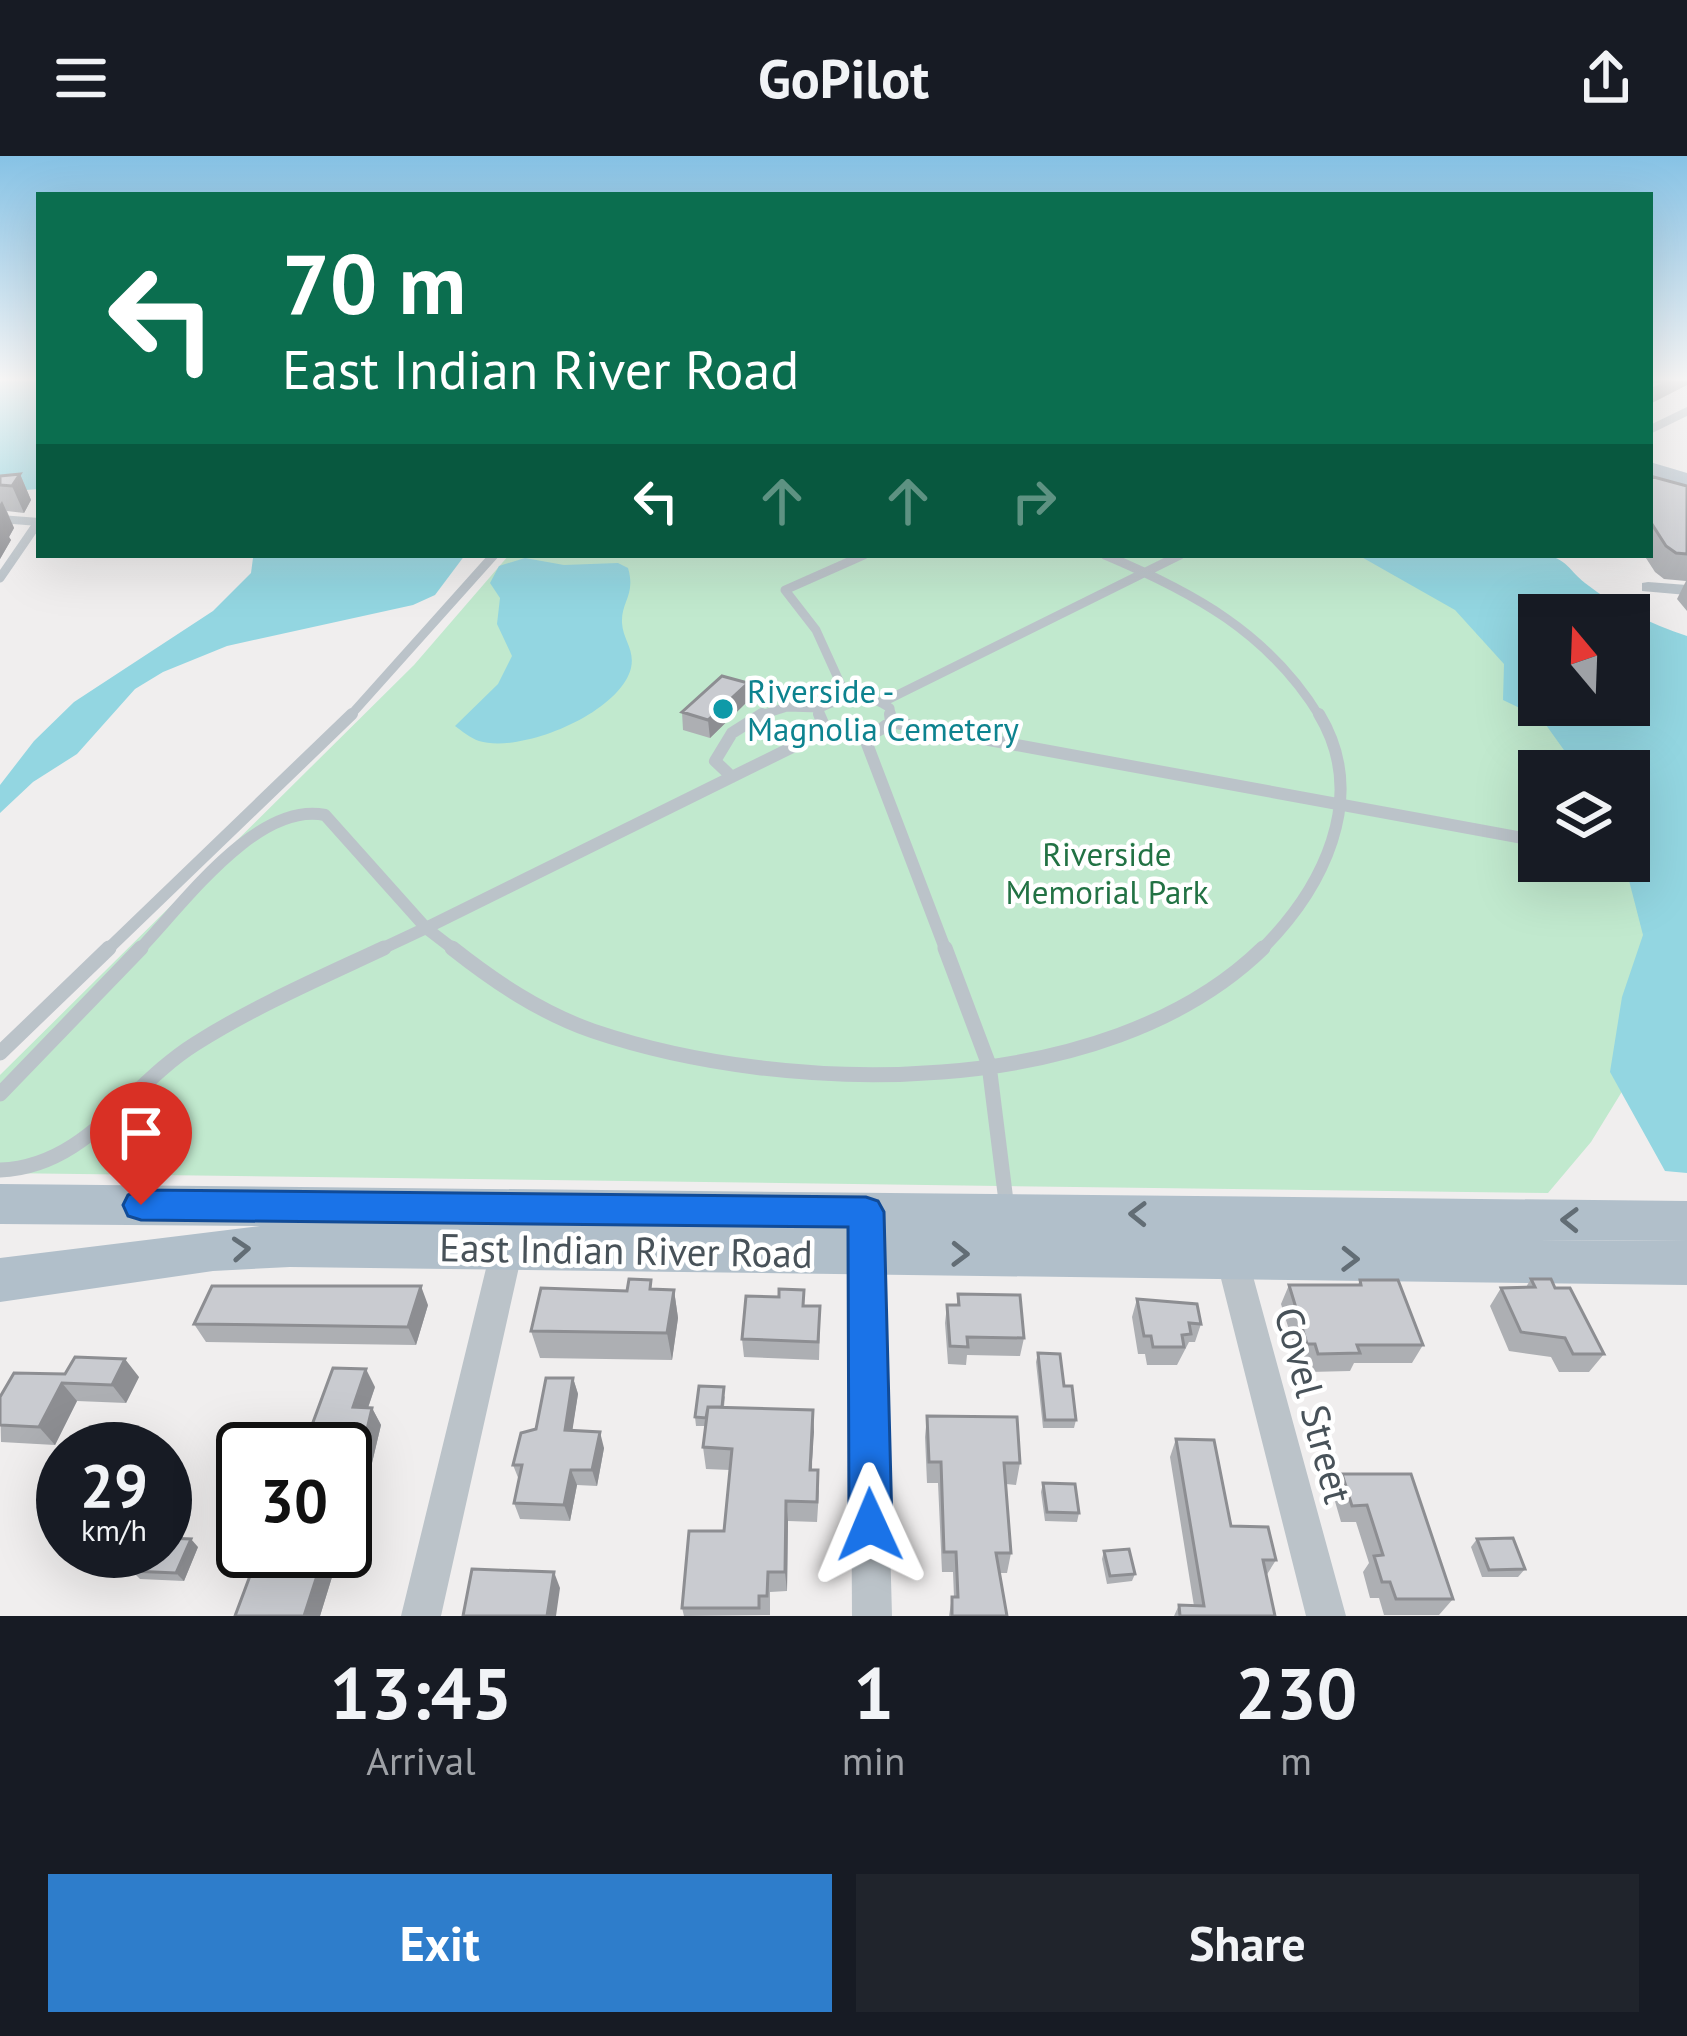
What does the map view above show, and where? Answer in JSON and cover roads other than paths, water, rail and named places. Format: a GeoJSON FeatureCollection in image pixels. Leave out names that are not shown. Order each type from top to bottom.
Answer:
{"type":"FeatureCollection","features":[{"type":"Feature","properties":{"kind":"main road"},"geometry":{"type":"LineString","coordinates":[[1653,457],[1687,467]]}},
{"type":"Feature","properties":{"kind":"main road"},"geometry":{"type":"LineString","coordinates":[[1653,470],[1687,480]]}},
{"type":"Feature","properties":{"kind":"main road","name":"East Indian River Road"},"geometry":{"type":"LineString","coordinates":[[0,1204],[512,1228],[1226,1237],[1687,1263]]}},
{"type":"Feature","properties":{"kind":"main road","name":"East Indian River Road"},"geometry":{"type":"LineString","coordinates":[[866,1233],[1008,1213],[1226,1237],[1687,1221]]}},
{"type":"Feature","properties":{"kind":"main road","name":"East Indian River Road"},"geometry":{"type":"LineString","coordinates":[[0,1280],[213,1250],[512,1228]]}},
{"type":"Feature","properties":{"kind":"street"},"geometry":{"type":"LineString","coordinates":[[1648,587],[1687,590]]}},
{"type":"Feature","properties":{"kind":"street"},"geometry":{"type":"LineString","coordinates":[[421,1616],[512,1228]]}},
{"type":"Feature","properties":{"kind":"street"},"geometry":{"type":"LineString","coordinates":[[866,1233],[872,1616]]}},
{"type":"Feature","properties":{"kind":"street","name":"Covel Street"},"geometry":{"type":"LineString","coordinates":[[1226,1237],[1326,1616]]}},
{"type":"Feature","properties":{"kind":"lane"},"geometry":{"type":"LineString","coordinates":[[0,519],[36,522]]}},
{"type":"Feature","properties":{"kind":"lane"},"geometry":{"type":"LineString","coordinates":[[0,578],[36,526]]}},
{"type":"Feature","properties":{"kind":"lane"},"geometry":{"type":"LineString","coordinates":[[0,1054],[359,707],[491,558]]}},
{"type":"Feature","properties":{"kind":"lane"},"geometry":{"type":"LineString","coordinates":[[846,696],[816,630],[784,595],[788,586],[857,558]]}},
{"type":"Feature","properties":{"kind":"lane"},"geometry":{"type":"LineString","coordinates":[[0,1094],[253,833],[272,821],[304,812],[329,818],[450,952],[520,1000],[619,1041],[681,1059],[802,1074],[989,1065],[1082,1047],[1192,1002],[1277,940],[1317,888],[1332,858],[1343,805],[1339,762],[1330,732],[1298,680],[1225,614],[1112,558]]}},
{"type":"Feature","properties":{"kind":"lane"},"geometry":{"type":"LineString","coordinates":[[883,702],[1174,558]]}},
{"type":"Feature","properties":{"kind":"lane"},"geometry":{"type":"LineString","coordinates":[[732,777],[716,761],[718,753],[751,716],[768,708],[820,708],[846,696],[883,702],[890,708],[891,722]]}},
{"type":"Feature","properties":{"kind":"lane"},"geometry":{"type":"LineString","coordinates":[[820,708],[818,719],[827,730]]}},
{"type":"Feature","properties":{"kind":"lane"},"geometry":{"type":"LineString","coordinates":[[0,1170],[52,1163],[71,1153],[131,1091],[186,1051],[827,730],[864,736],[891,722],[1518,837]]}},
{"type":"Feature","properties":{"kind":"lane"},"geometry":{"type":"LineString","coordinates":[[864,736],[989,1065],[1008,1213]]}},
{"type":"Feature","properties":{"kind":"water"},"geometry":{"type":"Polygon","coordinates":[[[0,449],[36,449],[36,489],[0,492],[0,449]]]}},
{"type":"Feature","properties":{"kind":"water"},"geometry":{"type":"Polygon","coordinates":[[[253,558],[463,558],[435,595],[413,605],[227,646],[163,672],[135,689],[77,754],[33,782],[0,813],[0,785],[34,741],[74,702],[213,611],[251,573],[253,558]]]}},
{"type":"Feature","properties":{"kind":"water"},"geometry":{"type":"Polygon","coordinates":[[[525,558],[564,565],[618,563],[628,568],[630,585],[622,623],[631,668],[609,700],[567,726],[519,741],[479,741],[455,726],[498,684],[512,656],[497,624],[500,598],[490,583],[499,566],[525,558]]]}},
{"type":"Feature","properties":{"kind":"water"},"geometry":{"type":"Polygon","coordinates":[[[1363,558],[1554,558],[1602,594],[1518,594],[1518,707],[1503,700],[1504,664],[1455,610],[1363,558]]]}},
{"type":"Feature","properties":{"kind":"water"},"geometry":{"type":"Polygon","coordinates":[[[1650,621],[1687,636],[1687,1173],[1665,1171],[1610,1072],[1622,997],[1643,935],[1629,882],[1650,882],[1650,750],[1564,750],[1547,726],[1650,726],[1650,621]]]}},
{"type":"Feature","properties":{"kind":"place","name":"Riverside - Magnolia Cemetery"},"geometry":{"type":"Point","coordinates":[723,709]}},
{"type":"Feature","properties":{"kind":"park label","name":"Riverside Memorial Park"},"geometry":{"type":"Point","coordinates":[1107,872]}}]}
